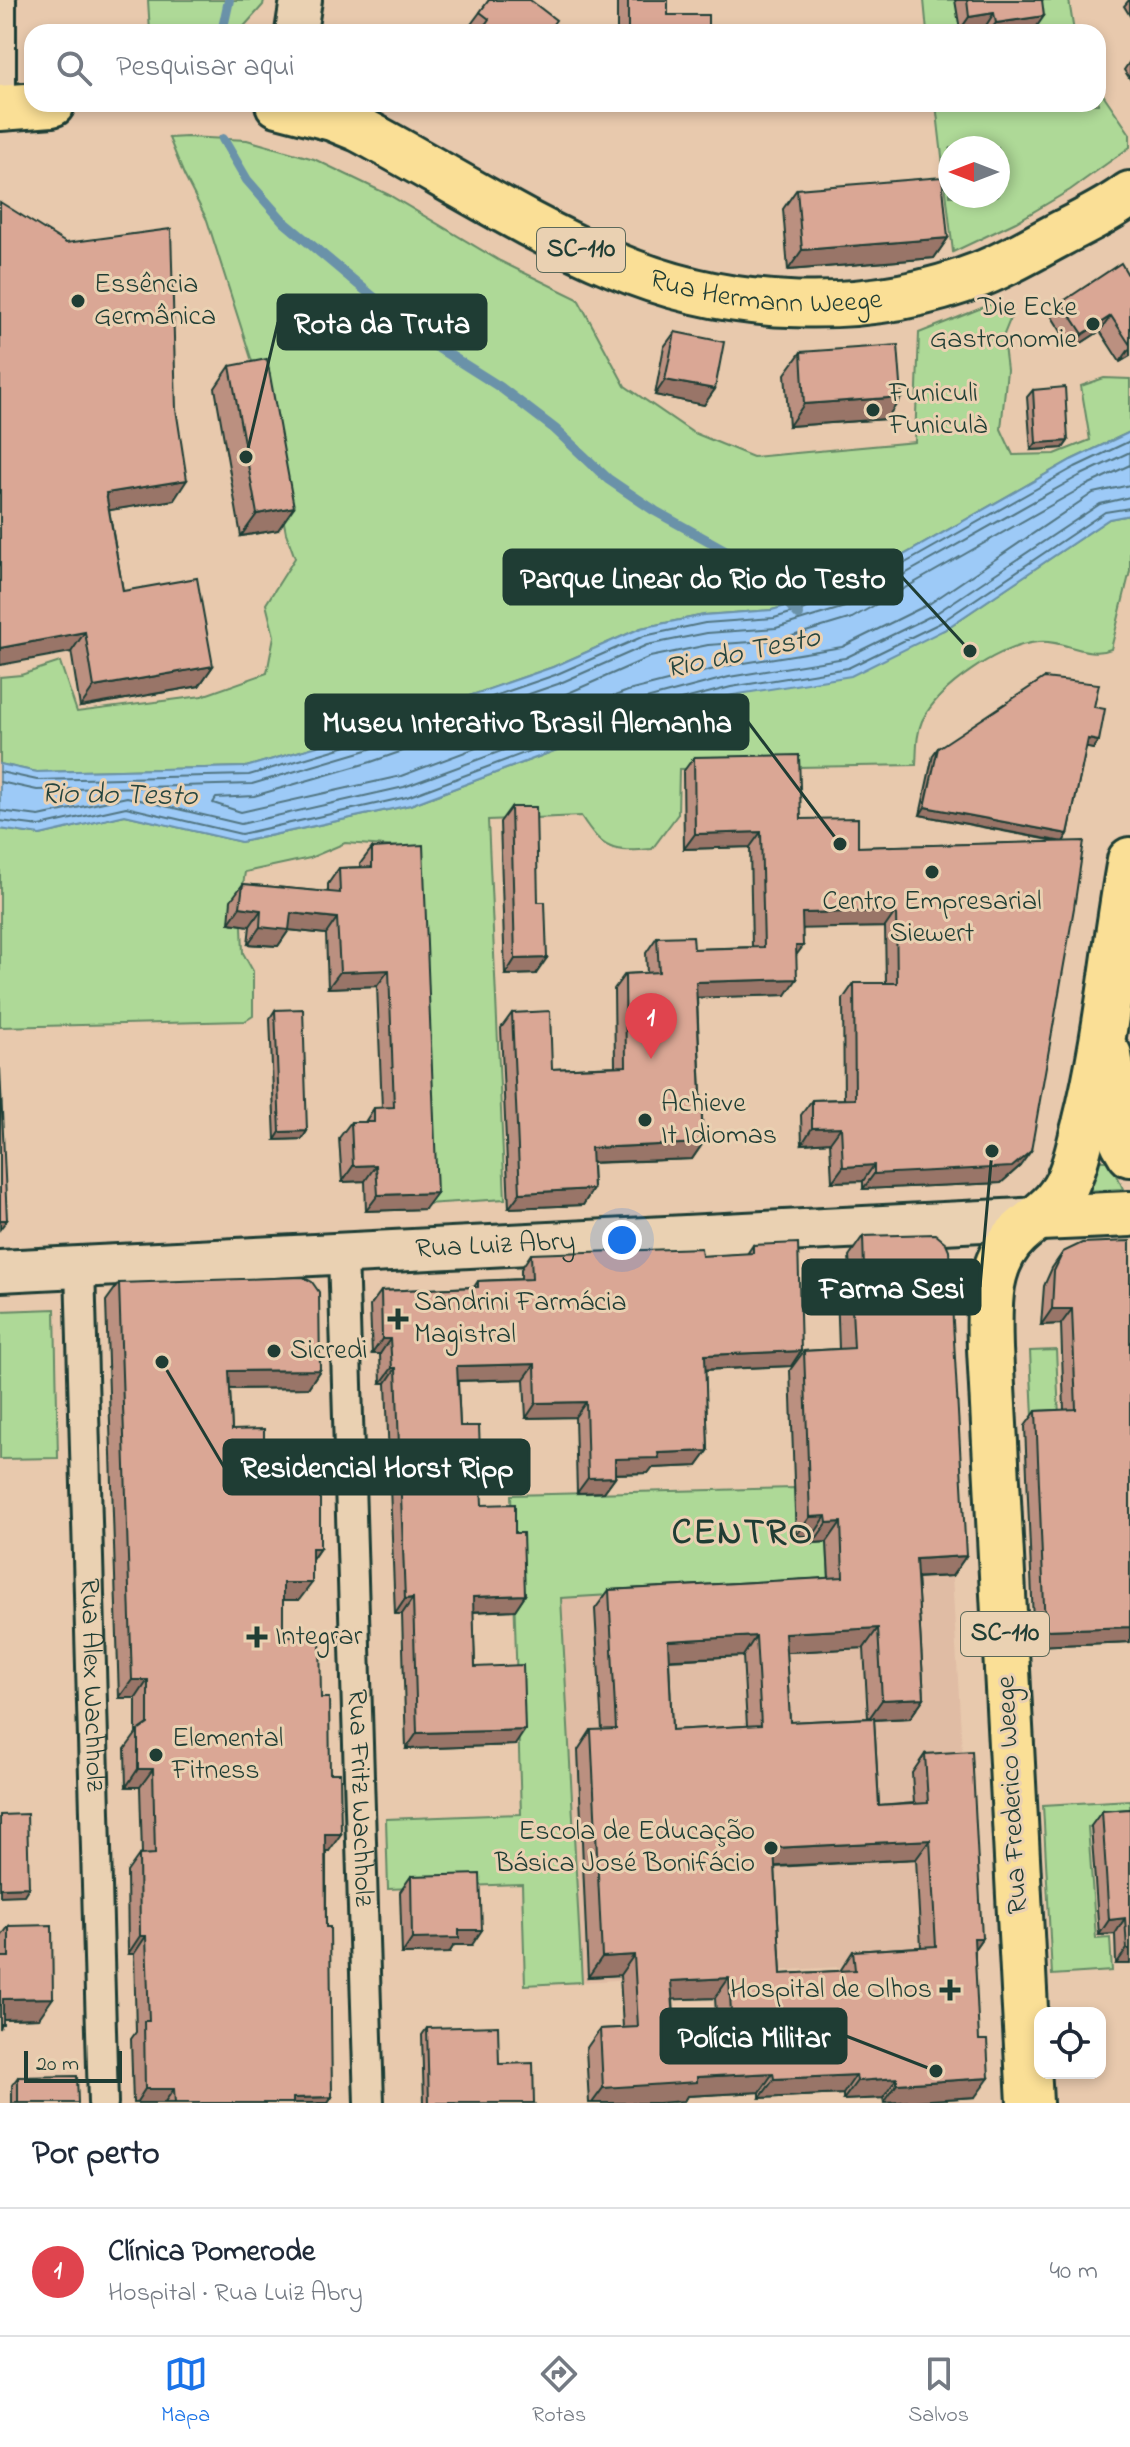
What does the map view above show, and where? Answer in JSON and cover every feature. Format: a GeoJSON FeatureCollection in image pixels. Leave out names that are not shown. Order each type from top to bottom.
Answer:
{"type":"FeatureCollection","features":[{"type":"Feature","properties":{"kind":"main road"},"geometry":{"type":"LineString","coordinates":[[297,24],[301,0]]}},
{"type":"Feature","properties":{"kind":"main road"},"geometry":{"type":"LineString","coordinates":[[1,108],[24,106]]}},
{"type":"Feature","properties":{"kind":"main road","name":"Rua Hermann Weege"},"geometry":{"type":"LineString","coordinates":[[309,112],[359,129],[572,246],[618,267],[718,295],[778,303],[861,303],[902,298],[935,289],[982,274],[1129,196]]}},
{"type":"Feature","properties":{"kind":"main road"},"geometry":{"type":"LineString","coordinates":[[1130,860],[1105,1033],[1123,1142],[1130,1154]]}},
{"type":"Feature","properties":{"kind":"main road","name":"Rua Frederico Weege"},"geometry":{"type":"LineString","coordinates":[[1030,2103],[990,1291],[996,1269],[1017,1234],[1040,1218],[1069,1179],[1093,1093],[1105,1033]]}},
{"type":"Feature","properties":{"kind":"main road"},"geometry":{"type":"LineString","coordinates":[[1040,1218],[1130,1214]]}},
{"type":"Feature","properties":{"kind":"main road","name":"Rua Luiz Abry"},"geometry":{"type":"LineString","coordinates":[[0,1271],[1040,1218]]}},
{"type":"Feature","properties":{"kind":"street"},"geometry":{"type":"LineString","coordinates":[[1,0],[1,108]]}},
{"type":"Feature","properties":{"kind":"street","name":"Rua Fritz Wachholz"},"geometry":{"type":"LineString","coordinates":[[343,1254],[369,2103]]}},
{"type":"Feature","properties":{"kind":"street","name":"Rua Alex Wachholz"},"geometry":{"type":"LineString","coordinates":[[80,1267],[103,2103]]}},
{"type":"Feature","properties":{"kind":"shaded area","name":"Escola de Educação Básica José Bonifácio"},"geometry":{"type":"Polygon","coordinates":[[[952,1576],[974,1959],[582,1982],[561,1598],[952,1576]]]}},
{"type":"Feature","properties":{"kind":"green space"},"geometry":{"type":"Polygon","coordinates":[[[148,0],[264,0],[246,24],[150,24],[148,0]]]}},
{"type":"Feature","properties":{"kind":"green space"},"geometry":{"type":"Polygon","coordinates":[[[924,0],[1069,0],[1073,24],[926,24],[924,0]]]}},
{"type":"Feature","properties":{"kind":"green space"},"geometry":{"type":"Polygon","coordinates":[[[1106,99],[1130,134],[1130,147],[1070,190],[1016,222],[953,252],[948,208],[1010,208],[1010,136],[940,136],[937,112],[1106,112],[1106,99]]]}},
{"type":"Feature","properties":{"kind":"green space"},"geometry":{"type":"Polygon","coordinates":[[[169,138],[247,140],[314,159],[389,195],[500,261],[578,299],[625,386],[692,432],[753,457],[915,442],[919,333],[994,303],[1013,312],[1003,337],[1007,370],[1001,429],[1013,455],[1055,454],[1090,440],[1081,386],[1104,378],[1130,379],[1130,432],[1071,460],[842,590],[772,610],[704,615],[641,628],[553,667],[362,733],[246,767],[37,772],[0,764],[0,677],[21,675],[60,662],[77,712],[202,696],[267,673],[274,636],[266,604],[295,558],[286,533],[256,374],[207,220],[169,138]]]}},
{"type":"Feature","properties":{"kind":"green space"},"geometry":{"type":"Polygon","coordinates":[[[1130,515],[1130,571],[1111,649],[1093,652],[1038,642],[1006,651],[972,670],[942,694],[922,721],[916,765],[679,769],[678,814],[652,849],[610,847],[596,836],[581,816],[488,820],[505,1199],[426,1204],[413,848],[345,843],[310,858],[245,872],[241,898],[243,953],[253,971],[253,1016],[245,1021],[0,1027],[0,829],[40,835],[125,815],[241,842],[410,805],[637,720],[733,695],[944,630],[1109,519],[1130,515]]]}},
{"type":"Feature","properties":{"kind":"green space"},"geometry":{"type":"Polygon","coordinates":[[[1093,1161],[1116,1161],[1117,1175],[1123,1189],[1084,1191],[1093,1161]]]}},
{"type":"Feature","properties":{"kind":"green space"},"geometry":{"type":"Polygon","coordinates":[[[55,1309],[58,1458],[0,1459],[0,1311],[55,1309]]]}},
{"type":"Feature","properties":{"kind":"green space"},"geometry":{"type":"Polygon","coordinates":[[[1056,1350],[1059,1416],[1033,1417],[1030,1351],[1056,1350]]]}},
{"type":"Feature","properties":{"kind":"green space"},"geometry":{"type":"Polygon","coordinates":[[[794,1488],[796,1536],[813,1536],[827,1542],[829,1582],[561,1598],[582,1982],[525,1985],[522,1884],[388,1889],[386,1819],[521,1814],[511,1495],[794,1488]]]}},
{"type":"Feature","properties":{"kind":"green space"},"geometry":{"type":"Polygon","coordinates":[[[1130,1800],[1130,1823],[1088,1827],[1096,1939],[1110,1938],[1112,1971],[1052,1975],[1043,1805],[1130,1800]]]}},
{"type":"Feature","properties":{"kind":"water","name":"Rio do Testo"},"geometry":{"type":"Polygon","coordinates":[[[1130,432],[1130,515],[1109,519],[944,630],[851,676],[733,695],[637,720],[410,805],[241,842],[125,815],[40,835],[0,829],[0,764],[37,772],[246,767],[362,733],[553,667],[641,628],[704,615],[772,610],[842,590],[1071,460],[1130,432]]]}},
{"type":"Feature","properties":{"kind":"building"},"geometry":{"type":"Polygon","coordinates":[[[489,0],[530,0],[556,20],[553,24],[486,24],[489,19],[480,12],[489,0]]]}},
{"type":"Feature","properties":{"kind":"building"},"geometry":{"type":"Polygon","coordinates":[[[628,0],[668,0],[668,15],[708,15],[708,24],[628,24],[628,0]]]}},
{"type":"Feature","properties":{"kind":"building"},"geometry":{"type":"Polygon","coordinates":[[[967,0],[1042,0],[1044,16],[996,23],[994,13],[969,17],[967,0]]]}},
{"type":"Feature","properties":{"kind":"building"},"geometry":{"type":"Polygon","coordinates":[[[938,177],[938,208],[945,208],[948,238],[802,250],[797,189],[938,177]]]}},
{"type":"Feature","properties":{"kind":"building"},"geometry":{"type":"Polygon","coordinates":[[[0,202],[66,243],[171,229],[176,409],[187,480],[106,493],[123,591],[197,578],[213,666],[94,687],[85,632],[0,648],[0,202]]]}},
{"type":"Feature","properties":{"kind":"building"},"geometry":{"type":"Polygon","coordinates":[[[1121,263],[1130,274],[1130,345],[1111,316],[1083,334],[1062,302],[1121,263]]]}},
{"type":"Feature","properties":{"kind":"building"},"geometry":{"type":"Polygon","coordinates":[[[675,332],[724,342],[715,389],[665,380],[675,332]]]}},
{"type":"Feature","properties":{"kind":"building"},"geometry":{"type":"Polygon","coordinates":[[[898,345],[902,397],[804,404],[801,352],[898,345]]]}},
{"type":"Feature","properties":{"kind":"building"},"geometry":{"type":"Polygon","coordinates":[[[267,359],[294,507],[257,514],[230,366],[267,359]]]}},
{"type":"Feature","properties":{"kind":"building"},"geometry":{"type":"Polygon","coordinates":[[[1065,387],[1068,441],[1036,443],[1033,390],[1065,387]]]}},
{"type":"Feature","properties":{"kind":"building"},"geometry":{"type":"Polygon","coordinates":[[[1044,678],[1099,684],[1094,707],[1105,709],[1099,741],[1088,739],[1068,834],[925,807],[938,748],[1044,678]]]}},
{"type":"Feature","properties":{"kind":"building"},"geometry":{"type":"Polygon","coordinates":[[[799,755],[801,819],[858,818],[858,847],[1084,841],[1031,1151],[1012,1167],[874,1174],[874,1165],[843,1167],[841,1127],[812,1128],[812,1100],[855,1099],[854,983],[897,983],[896,911],[802,913],[803,946],[796,946],[797,979],[696,982],[703,1143],[591,1148],[593,1189],[520,1193],[512,1013],[550,1011],[552,1069],[626,1066],[625,974],[659,972],[657,937],[693,936],[694,949],[764,947],[761,832],[695,834],[694,757],[799,755]]]}},
{"type":"Feature","properties":{"kind":"building"},"geometry":{"type":"Polygon","coordinates":[[[511,807],[536,807],[538,902],[545,902],[547,958],[515,959],[511,807]]]}},
{"type":"Feature","properties":{"kind":"building"},"geometry":{"type":"Polygon","coordinates":[[[423,845],[437,1193],[378,1195],[376,1165],[353,1166],[351,1122],[374,1122],[374,1108],[394,1107],[389,970],[340,972],[337,918],[291,913],[289,930],[260,927],[261,910],[240,907],[243,884],[340,893],[339,868],[372,867],[372,848],[423,845]]]}},
{"type":"Feature","properties":{"kind":"building"},"geometry":{"type":"Polygon","coordinates":[[[303,1009],[307,1131],[280,1132],[275,1010],[303,1009]]]}},
{"type":"Feature","properties":{"kind":"building"},"geometry":{"type":"Polygon","coordinates":[[[0,1068],[7,1220],[0,1220],[0,1068]]]}},
{"type":"Feature","properties":{"kind":"building"},"geometry":{"type":"Polygon","coordinates":[[[935,1234],[949,1250],[966,1556],[916,1559],[924,1698],[882,1700],[878,1628],[785,1633],[790,1722],[874,1718],[879,1806],[928,1803],[925,1754],[972,1751],[982,1938],[974,1938],[979,2040],[987,2040],[989,2078],[897,2084],[897,2078],[857,2081],[856,2075],[774,2079],[773,2073],[697,2077],[697,2082],[603,2088],[600,2029],[638,2027],[634,1955],[602,1957],[591,1730],[616,1729],[609,1590],[843,1577],[841,1522],[827,1523],[826,1516],[810,1517],[804,1351],[854,1348],[850,1270],[864,1269],[863,1236],[935,1234]],[[756,1636],[668,1641],[672,1730],[761,1725],[756,1636]],[[930,1840],[774,1848],[781,1974],[855,1970],[853,1951],[936,1946],[930,1840]],[[729,1978],[671,1981],[675,2032],[732,2029],[729,1978]]]}},
{"type":"Feature","properties":{"kind":"building"},"geometry":{"type":"Polygon","coordinates":[[[1130,1241],[1130,1627],[1045,1630],[1036,1411],[1076,1409],[1072,1309],[1052,1309],[1054,1271],[1063,1252],[1082,1243],[1130,1241]]]}},
{"type":"Feature","properties":{"kind":"building"},"geometry":{"type":"Polygon","coordinates":[[[798,1243],[801,1351],[705,1355],[708,1451],[658,1453],[659,1458],[615,1459],[615,1477],[588,1478],[586,1402],[536,1403],[535,1364],[457,1366],[460,1426],[479,1426],[482,1505],[515,1504],[515,1533],[523,1533],[525,1595],[473,1597],[475,1667],[523,1665],[525,1730],[417,1733],[413,1598],[405,1599],[396,1368],[392,1368],[390,1339],[382,1339],[381,1291],[478,1287],[478,1281],[532,1279],[531,1254],[701,1248],[702,1256],[753,1253],[753,1245],[798,1243]]]}},
{"type":"Feature","properties":{"kind":"building"},"geometry":{"type":"Polygon","coordinates":[[[303,1277],[312,1282],[319,1292],[320,1370],[229,1371],[232,1430],[264,1429],[264,1445],[316,1445],[320,1548],[312,1548],[312,1583],[283,1583],[283,1636],[320,1636],[321,1698],[329,1698],[330,1773],[340,1773],[341,1834],[325,1834],[326,1927],[330,1927],[332,2097],[293,2098],[293,2103],[175,2103],[174,2089],[145,2089],[144,2021],[149,2021],[146,1936],[140,1936],[139,1855],[155,1854],[153,1769],[138,1769],[138,1731],[148,1724],[148,1680],[132,1680],[119,1283],[303,1277]]]}},
{"type":"Feature","properties":{"kind":"building"},"geometry":{"type":"Polygon","coordinates":[[[1130,1809],[1130,1949],[1127,1949],[1125,1918],[1109,1920],[1102,1811],[1130,1809]]]}},
{"type":"Feature","properties":{"kind":"building"},"geometry":{"type":"Polygon","coordinates":[[[27,1814],[29,1887],[0,1888],[0,1815],[27,1814]]]}},
{"type":"Feature","properties":{"kind":"building"},"geometry":{"type":"Polygon","coordinates":[[[480,1874],[482,1930],[459,1930],[459,1938],[412,1939],[411,1876],[480,1874]]]}},
{"type":"Feature","properties":{"kind":"building"},"geometry":{"type":"Polygon","coordinates":[[[52,1925],[53,1998],[3,1999],[3,2024],[0,2024],[0,1957],[9,1957],[9,1926],[52,1925]]]}},
{"type":"Feature","properties":{"kind":"building"},"geometry":{"type":"Polygon","coordinates":[[[498,2026],[499,2064],[533,2063],[534,2103],[429,2103],[427,2028],[498,2026]]]}},
{"type":"Feature","properties":{"kind":"building"},"geometry":{"type":"Polygon","coordinates":[[[77,2076],[78,2103],[18,2103],[18,2077],[77,2076]]]}},
{"type":"Feature","properties":{"kind":"waterway"},"geometry":{"type":"LineString","coordinates":[[224,24],[229,0]]}},
{"type":"Feature","properties":{"kind":"waterway","name":"Rio do Testo"},"geometry":{"type":"LineString","coordinates":[[223,139],[247,180],[284,222],[421,337],[500,387],[555,429],[608,479],[655,511],[752,565],[799,615]]}},
{"type":"Feature","properties":{"kind":"place","name":"Essência Germânica"},"geometry":{"type":"Point","coordinates":[78,301]}},
{"type":"Feature","properties":{"kind":"place","name":"Die Ecke Gastronomie"},"geometry":{"type":"Point","coordinates":[1093,324]}},
{"type":"Feature","properties":{"kind":"place","name":"Funiculì Funiculà"},"geometry":{"type":"Point","coordinates":[873,410]}},
{"type":"Feature","properties":{"kind":"place","name":"Rota da Truta"},"geometry":{"type":"Point","coordinates":[246,457]}},
{"type":"Feature","properties":{"kind":"place","name":"Parque Linear do Rio do Testo"},"geometry":{"type":"Point","coordinates":[970,651]}},
{"type":"Feature","properties":{"kind":"place","name":"Museu Interativo Brasil Alemanha"},"geometry":{"type":"Point","coordinates":[840,844]}},
{"type":"Feature","properties":{"kind":"place","name":"Centro Empresarial Siewert"},"geometry":{"type":"Point","coordinates":[932,872]}},
{"type":"Feature","properties":{"kind":"place","name":"Clínica Pomerode"},"geometry":{"type":"Point","coordinates":[651,1059]}},
{"type":"Feature","properties":{"kind":"place","name":"Achieve It Idiomas"},"geometry":{"type":"Point","coordinates":[645,1120]}},
{"type":"Feature","properties":{"kind":"place","name":"Farma Sesi"},"geometry":{"type":"Point","coordinates":[992,1151]}},
{"type":"Feature","properties":{"kind":"place","name":"Sandrini Farmácia Magistral"},"geometry":{"type":"Point","coordinates":[398,1319]}},
{"type":"Feature","properties":{"kind":"place","name":"Sicredi"},"geometry":{"type":"Point","coordinates":[274,1351]}},
{"type":"Feature","properties":{"kind":"place","name":"Residencial Horst Ripp"},"geometry":{"type":"Point","coordinates":[162,1362]}},
{"type":"Feature","properties":{"kind":"place","name":"Integrar"},"geometry":{"type":"Point","coordinates":[257,1637]}},
{"type":"Feature","properties":{"kind":"place","name":"Elemental Fitness"},"geometry":{"type":"Point","coordinates":[156,1755]}},
{"type":"Feature","properties":{"kind":"place","name":"Escola de Educação Básica José Bonifácio"},"geometry":{"type":"Point","coordinates":[771,1848]}},
{"type":"Feature","properties":{"kind":"place","name":"Hospital de Olhos"},"geometry":{"type":"Point","coordinates":[950,1990]}},
{"type":"Feature","properties":{"kind":"place","name":"Polícia Militar"},"geometry":{"type":"Point","coordinates":[936,2071]}},
{"type":"Feature","properties":{"kind":"district","name":"CENTRO"},"geometry":{"type":"Point","coordinates":[743,1534]}}]}
